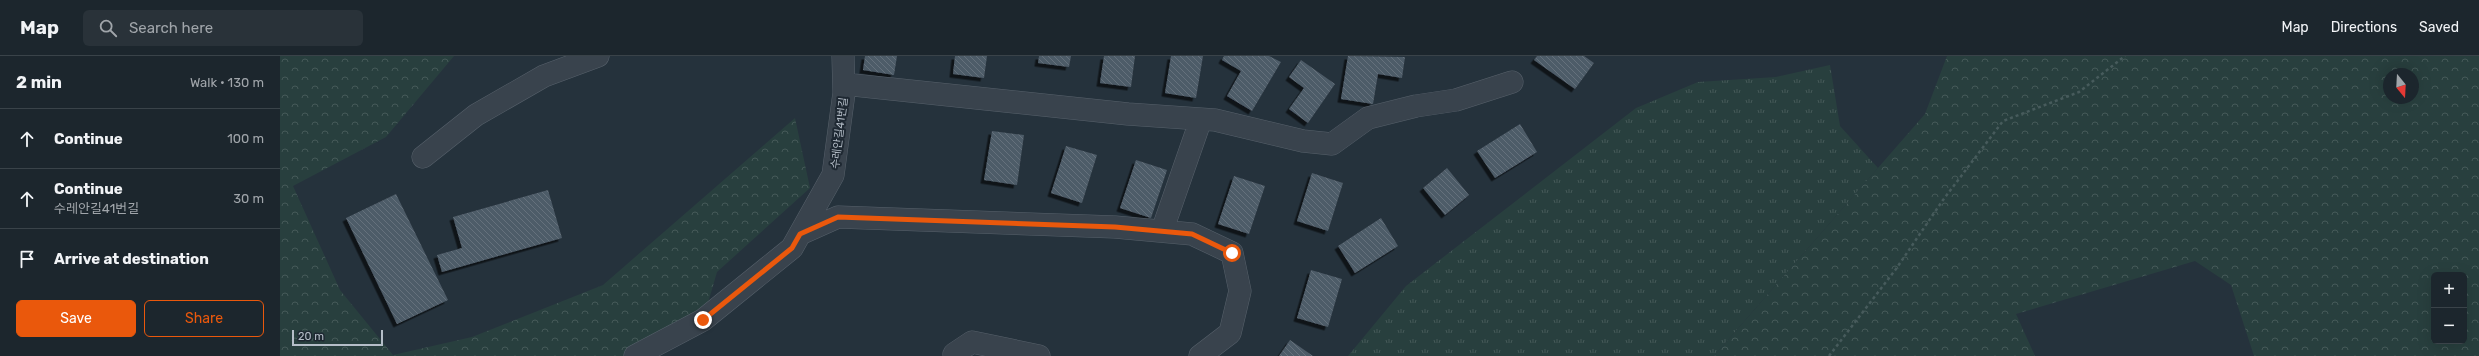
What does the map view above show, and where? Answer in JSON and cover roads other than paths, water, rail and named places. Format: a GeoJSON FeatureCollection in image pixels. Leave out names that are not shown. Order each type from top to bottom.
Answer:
{"type":"FeatureCollection","features":[{"type":"Feature","properties":{"kind":"lane"},"geometry":{"type":"LineString","coordinates":[[423,157],[476,115],[544,76],[598,56]]}},
{"type":"Feature","properties":{"kind":"lane","name":"수레안길41번길"},"geometry":{"type":"LineString","coordinates":[[635,356],[703,320],[792,248],[833,175],[844,84],[843,56]]}},
{"type":"Feature","properties":{"kind":"lane"},"geometry":{"type":"LineString","coordinates":[[844,84],[1128,114],[1201,119],[1303,141],[1332,144],[1368,118],[1416,106],[1456,100],[1512,82]]}},
{"type":"Feature","properties":{"kind":"lane"},"geometry":{"type":"LineString","coordinates":[[1162,231],[1201,119]]}},
{"type":"Feature","properties":{"kind":"lane"},"geometry":{"type":"LineString","coordinates":[[800,234],[838,217],[1107,227],[1192,234],[1232,253],[1240,291],[1230,333],[1200,356]]}},
{"type":"Feature","properties":{"kind":"lane"},"geometry":{"type":"LineString","coordinates":[[955,356],[954,354],[972,342],[1039,356]]}}]}
